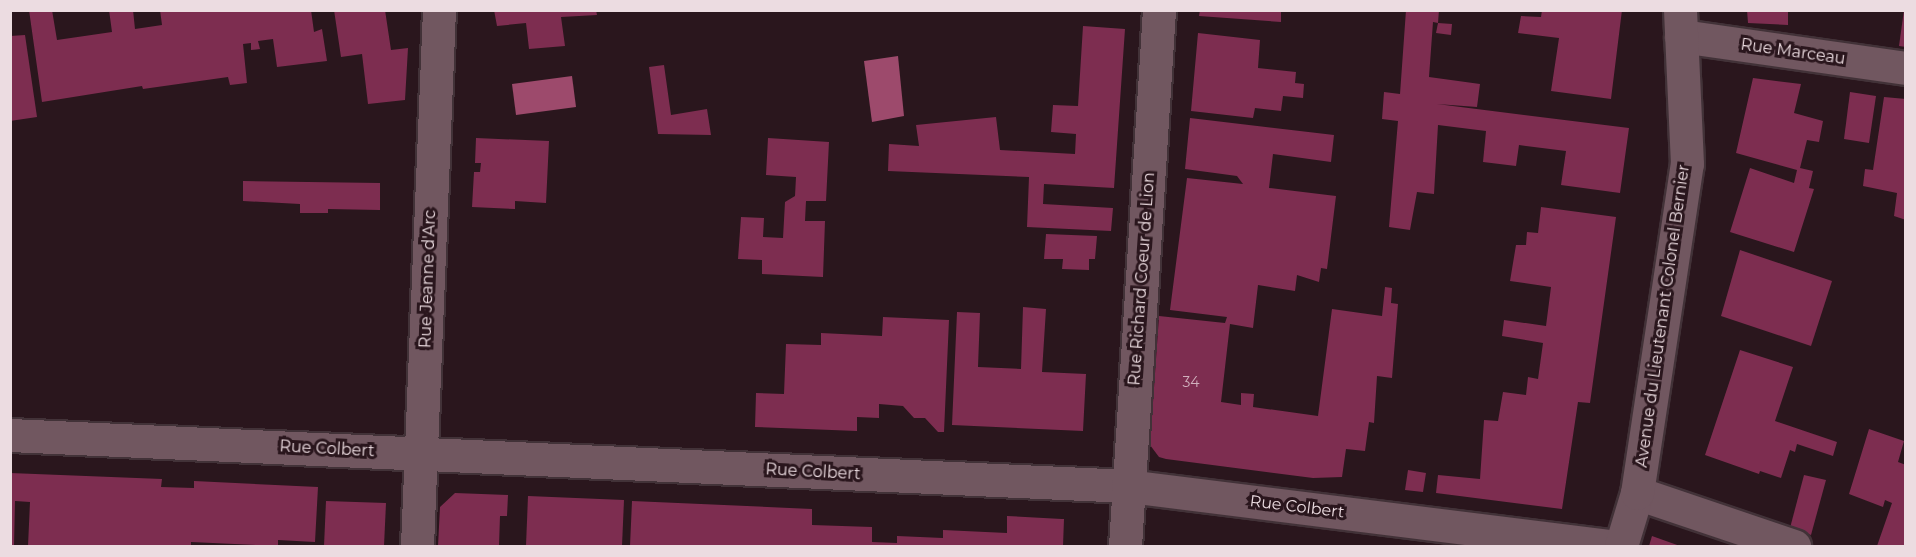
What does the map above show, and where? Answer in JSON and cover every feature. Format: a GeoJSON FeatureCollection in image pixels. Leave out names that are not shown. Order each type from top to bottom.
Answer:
{"type":"FeatureCollection","features":[{"type":"Feature","properties":{"kind":"street","name":"Rue Jeanne d'Arc"},"geometry":{"type":"LineString","coordinates":[[417,546],[439,10]]}},
{"type":"Feature","properties":{"kind":"street","name":"Rue Richard Coeur de Lion"},"geometry":{"type":"LineString","coordinates":[[1125,546],[1158,10]]}},
{"type":"Feature","properties":{"kind":"street","name":"Rue Marceau"},"geometry":{"type":"LineString","coordinates":[[1681,23],[1905,68]]}},
{"type":"Feature","properties":{"kind":"street","name":"Avenue du Lieutenant Colonel Bernier"},"geometry":{"type":"LineString","coordinates":[[1621,546],[1637,493],[1687,164],[1681,23]]}},
{"type":"Feature","properties":{"kind":"street","name":"Rue Colbert"},"geometry":{"type":"LineString","coordinates":[[10,435],[1128,486],[1612,546]]}},
{"type":"Feature","properties":{"kind":"street"},"geometry":{"type":"LineString","coordinates":[[1637,493],[1794,546]]}},
{"type":"Feature","properties":{"kind":"shaded area"},"geometry":{"type":"Polygon","coordinates":[[[898,56],[904,116],[872,122],[864,61],[898,56]]]}},
{"type":"Feature","properties":{"kind":"shaded area"},"geometry":{"type":"Polygon","coordinates":[[[572,76],[576,107],[516,115],[512,84],[572,76]]]}},
{"type":"Feature","properties":{"kind":"building"},"geometry":{"type":"Polygon","coordinates":[[[29,10],[52,10],[57,40],[112,32],[109,10],[133,10],[135,29],[162,25],[160,10],[311,10],[314,32],[322,29],[327,61],[277,67],[273,39],[258,41],[260,49],[251,50],[251,43],[243,44],[247,83],[230,85],[228,77],[143,89],[142,86],[42,102],[29,10]]]}},
{"type":"Feature","properties":{"kind":"building"},"geometry":{"type":"Polygon","coordinates":[[[334,10],[385,10],[391,50],[408,48],[405,100],[368,104],[362,54],[341,57],[334,10]]]}},
{"type":"Feature","properties":{"kind":"building"},"geometry":{"type":"Polygon","coordinates":[[[494,10],[596,10],[597,15],[561,17],[565,46],[529,49],[526,23],[497,26],[494,10]]]}},
{"type":"Feature","properties":{"kind":"building"},"geometry":{"type":"Polygon","coordinates":[[[1200,10],[1281,10],[1281,22],[1199,16],[1200,10]]]}},
{"type":"Feature","properties":{"kind":"building"},"geometry":{"type":"Polygon","coordinates":[[[1406,10],[1439,10],[1438,23],[1433,22],[1429,77],[1480,84],[1477,107],[1437,104],[1629,128],[1620,193],[1561,185],[1566,151],[1519,145],[1516,166],[1483,162],[1486,131],[1438,125],[1434,194],[1417,192],[1410,230],[1389,227],[1398,121],[1382,119],[1384,92],[1400,94],[1406,10]]]}},
{"type":"Feature","properties":{"kind":"building"},"geometry":{"type":"Polygon","coordinates":[[[1542,10],[1622,10],[1611,99],[1551,91],[1559,38],[1518,33],[1521,16],[1541,17],[1542,10]]]}},
{"type":"Feature","properties":{"kind":"building"},"geometry":{"type":"Polygon","coordinates":[[[1747,10],[1788,10],[1788,25],[1748,23],[1747,10]]]}},
{"type":"Feature","properties":{"kind":"building"},"geometry":{"type":"Polygon","coordinates":[[[1904,10],[1906,10],[1906,47],[1899,46],[1904,10]]]}},
{"type":"Feature","properties":{"kind":"building"},"geometry":{"type":"Polygon","coordinates":[[[1438,23],[1452,24],[1451,35],[1436,33],[1438,23]]]}},
{"type":"Feature","properties":{"kind":"building"},"geometry":{"type":"Polygon","coordinates":[[[1083,26],[1125,29],[1114,188],[1044,184],[1043,204],[1113,208],[1111,231],[1027,227],[1029,177],[888,171],[889,144],[919,146],[916,125],[996,117],[1000,150],[1075,154],[1076,134],[1051,132],[1053,105],[1078,106],[1083,26]]]}},
{"type":"Feature","properties":{"kind":"building"},"geometry":{"type":"Polygon","coordinates":[[[1198,33],[1260,40],[1258,68],[1296,72],[1295,83],[1304,84],[1303,98],[1283,96],[1281,111],[1255,108],[1253,118],[1191,111],[1198,33]]]}},
{"type":"Feature","properties":{"kind":"building"},"geometry":{"type":"Polygon","coordinates":[[[25,35],[37,117],[10,121],[10,36],[25,35]]]}},
{"type":"Feature","properties":{"kind":"building"},"geometry":{"type":"Polygon","coordinates":[[[664,65],[671,115],[707,109],[711,135],[658,134],[649,67],[664,65]]]}},
{"type":"Feature","properties":{"kind":"building"},"geometry":{"type":"Polygon","coordinates":[[[1753,78],[1801,84],[1794,113],[1823,121],[1819,142],[1807,140],[1800,168],[1813,171],[1809,188],[1814,189],[1794,252],[1730,232],[1750,168],[1794,183],[1797,170],[1736,153],[1753,78]]]}},
{"type":"Feature","properties":{"kind":"building"},"geometry":{"type":"Polygon","coordinates":[[[1850,92],[1876,96],[1869,143],[1844,139],[1850,92]]]}},
{"type":"Feature","properties":{"kind":"building"},"geometry":{"type":"Polygon","coordinates":[[[1884,97],[1906,99],[1906,220],[1894,216],[1897,193],[1863,186],[1865,169],[1873,170],[1884,97]]]}},
{"type":"Feature","properties":{"kind":"building"},"geometry":{"type":"Polygon","coordinates":[[[1190,118],[1334,135],[1331,162],[1273,154],[1269,188],[1336,196],[1327,269],[1321,268],[1319,282],[1297,275],[1295,291],[1258,285],[1253,328],[1230,324],[1221,402],[1241,405],[1241,393],[1254,394],[1253,407],[1318,416],[1332,309],[1382,316],[1385,287],[1392,288],[1391,303],[1398,304],[1392,378],[1377,376],[1374,423],[1369,422],[1365,451],[1346,449],[1342,477],[1313,478],[1166,459],[1159,457],[1150,445],[1159,316],[1225,323],[1227,317],[1170,310],[1187,178],[1243,184],[1237,176],[1185,169],[1190,118]]]}},
{"type":"Feature","properties":{"kind":"building"},"geometry":{"type":"Polygon","coordinates":[[[476,138],[549,141],[546,203],[515,201],[515,209],[472,207],[474,172],[480,172],[481,163],[475,163],[476,138]]]}},
{"type":"Feature","properties":{"kind":"building"},"geometry":{"type":"Polygon","coordinates":[[[768,138],[829,142],[826,201],[806,201],[805,221],[825,221],[823,277],[762,274],[762,260],[738,259],[741,217],[764,218],[763,237],[783,238],[785,202],[795,196],[796,177],[766,175],[768,138]]]}},
{"type":"Feature","properties":{"kind":"building"},"geometry":{"type":"Polygon","coordinates":[[[243,181],[380,183],[380,210],[328,209],[328,213],[300,213],[300,204],[243,201],[243,181]]]}},
{"type":"Feature","properties":{"kind":"building"},"geometry":{"type":"Polygon","coordinates":[[[1541,207],[1616,217],[1590,403],[1578,402],[1562,509],[1436,493],[1438,475],[1480,479],[1484,420],[1498,421],[1503,392],[1526,395],[1528,377],[1538,379],[1543,343],[1502,336],[1504,320],[1546,326],[1551,287],[1510,281],[1516,245],[1526,245],[1527,232],[1538,233],[1541,207]]]}},
{"type":"Feature","properties":{"kind":"building"},"geometry":{"type":"Polygon","coordinates":[[[1046,234],[1097,236],[1095,259],[1089,259],[1089,270],[1062,269],[1063,259],[1044,259],[1046,234]]]}},
{"type":"Feature","properties":{"kind":"building"},"geometry":{"type":"Polygon","coordinates":[[[1740,250],[1832,281],[1811,346],[1721,316],[1740,250]]]}},
{"type":"Feature","properties":{"kind":"building"},"geometry":{"type":"Polygon","coordinates":[[[1023,307],[1046,309],[1042,372],[1086,374],[1083,431],[952,425],[957,312],[980,313],[978,367],[1021,369],[1023,307]]]}},
{"type":"Feature","properties":{"kind":"building"},"geometry":{"type":"Polygon","coordinates":[[[883,317],[949,320],[944,432],[938,432],[925,418],[914,418],[903,406],[879,404],[879,418],[857,417],[857,431],[755,427],[756,393],[784,394],[786,344],[821,345],[821,333],[882,336],[883,317]]]}},
{"type":"Feature","properties":{"kind":"building"},"geometry":{"type":"Polygon","coordinates":[[[1740,350],[1793,367],[1775,421],[1837,442],[1833,456],[1797,444],[1795,452],[1790,450],[1781,478],[1760,471],[1759,474],[1705,455],[1740,350]]]}},
{"type":"Feature","properties":{"kind":"building"},"geometry":{"type":"Polygon","coordinates":[[[1869,429],[1904,441],[1898,462],[1906,465],[1906,546],[1877,546],[1892,503],[1885,500],[1883,507],[1849,494],[1869,429]]]}},
{"type":"Feature","properties":{"kind":"building"},"geometry":{"type":"Polygon","coordinates":[[[1408,470],[1426,473],[1423,492],[1405,490],[1408,470]]]}},
{"type":"Feature","properties":{"kind":"building"},"geometry":{"type":"Polygon","coordinates":[[[10,473],[162,479],[161,487],[194,488],[194,481],[318,487],[315,542],[278,540],[278,546],[191,542],[191,546],[28,546],[30,502],[15,501],[14,546],[10,546],[10,473]]]}},
{"type":"Feature","properties":{"kind":"building"},"geometry":{"type":"Polygon","coordinates":[[[1804,475],[1826,480],[1811,535],[1790,528],[1804,475]]]}},
{"type":"Feature","properties":{"kind":"building"},"geometry":{"type":"Polygon","coordinates":[[[455,493],[508,495],[507,516],[500,516],[499,546],[438,546],[440,507],[455,493]]]}},
{"type":"Feature","properties":{"kind":"building"},"geometry":{"type":"Polygon","coordinates":[[[528,496],[624,500],[622,546],[526,546],[528,496]]]}},
{"type":"Feature","properties":{"kind":"building"},"geometry":{"type":"Polygon","coordinates":[[[326,501],[386,503],[384,546],[324,546],[326,501]]]}},
{"type":"Feature","properties":{"kind":"building"},"geometry":{"type":"Polygon","coordinates":[[[632,501],[812,509],[812,525],[872,527],[872,542],[897,543],[897,536],[943,538],[943,530],[1007,533],[1007,516],[1064,519],[1063,546],[630,546],[632,501]]]}},
{"type":"Feature","properties":{"kind":"building"},"geometry":{"type":"Polygon","coordinates":[[[1652,536],[1680,546],[1649,546],[1652,536]]]}}]}
